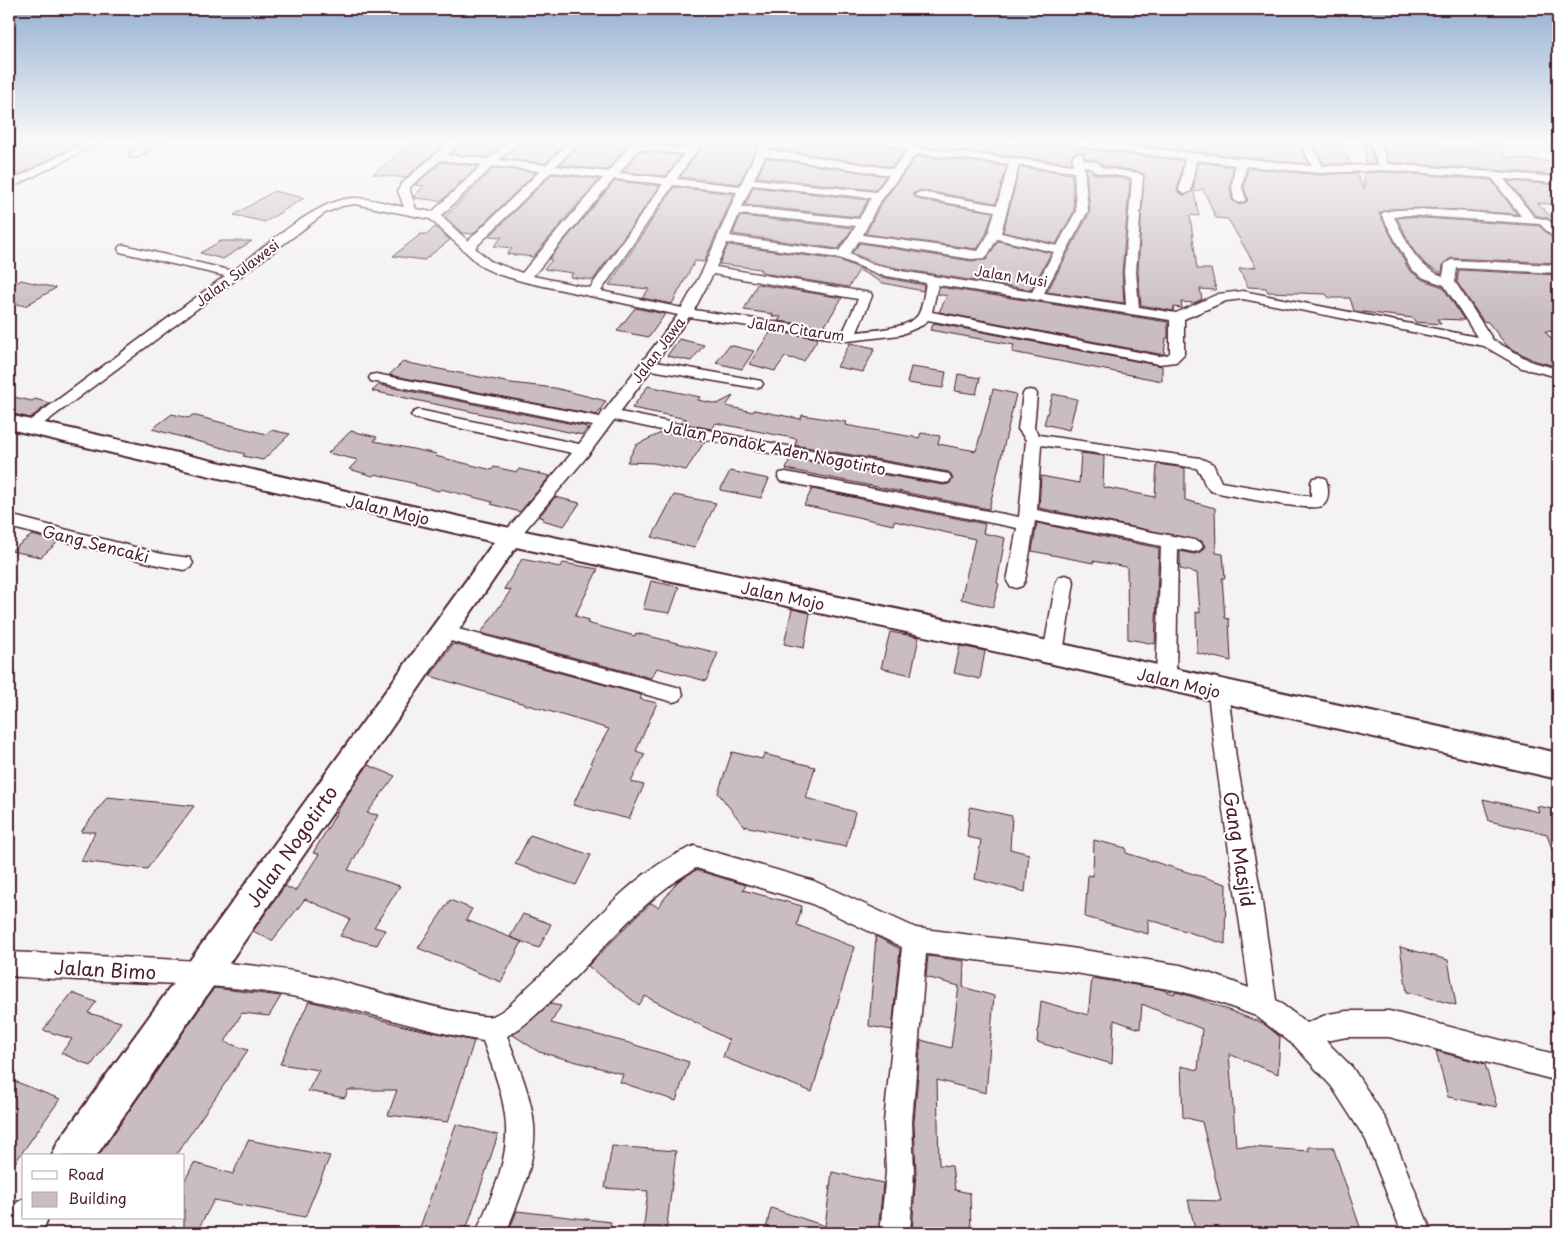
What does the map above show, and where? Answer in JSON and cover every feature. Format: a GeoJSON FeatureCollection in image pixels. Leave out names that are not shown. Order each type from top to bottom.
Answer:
{"type":"FeatureCollection","features":[{"type":"Feature","properties":{"kind":"street"},"geometry":{"type":"LineString","coordinates":[[406,198],[411,212]]}},
{"type":"Feature","properties":{"kind":"street"},"geometry":{"type":"LineString","coordinates":[[453,198],[434,216],[486,264],[500,271],[686,313]]}},
{"type":"Feature","properties":{"kind":"street"},"geometry":{"type":"LineString","coordinates":[[469,247],[519,198]]}},
{"type":"Feature","properties":{"kind":"street"},"geometry":{"type":"LineString","coordinates":[[525,278],[593,198]]}},
{"type":"Feature","properties":{"kind":"street"},"geometry":{"type":"LineString","coordinates":[[594,292],[659,198]]}},
{"type":"Feature","properties":{"kind":"street","name":"Jalan Jawa"},"geometry":{"type":"LineString","coordinates":[[510,536],[583,450],[686,313],[709,270],[741,198]]}},
{"type":"Feature","properties":{"kind":"street"},"geometry":{"type":"LineString","coordinates":[[723,239],[842,255],[856,237],[878,198]]}},
{"type":"Feature","properties":{"kind":"street"},"geometry":{"type":"LineString","coordinates":[[937,198],[1002,209]]}},
{"type":"Feature","properties":{"kind":"street"},"geometry":{"type":"LineString","coordinates":[[856,237],[979,256],[985,253],[994,235],[1005,198]]}},
{"type":"Feature","properties":{"kind":"street"},"geometry":{"type":"LineString","coordinates":[[1036,296],[1082,211],[1081,198]]}},
{"type":"Feature","properties":{"kind":"street"},"geometry":{"type":"LineString","coordinates":[[1133,310],[1130,272],[1139,198]]}},
{"type":"Feature","properties":{"kind":"street"},"geometry":{"type":"LineString","coordinates":[[1513,198],[1530,220]]}},
{"type":"Feature","properties":{"kind":"street","name":"Jalan Sulawesi"},"geometry":{"type":"LineString","coordinates":[[20,425],[235,275],[330,206],[355,202],[434,216]]}},
{"type":"Feature","properties":{"kind":"street"},"geometry":{"type":"LineString","coordinates":[[736,210],[863,223]]}},
{"type":"Feature","properties":{"kind":"street"},"geometry":{"type":"LineString","coordinates":[[1450,282],[1428,275],[1415,266],[1387,214],[1407,212],[1530,220],[1544,222],[1558,235]]}},
{"type":"Feature","properties":{"kind":"street"},"geometry":{"type":"LineString","coordinates":[[994,235],[1061,250]]}},
{"type":"Feature","properties":{"kind":"street"},"geometry":{"type":"LineString","coordinates":[[124,250],[235,275]]}},
{"type":"Feature","properties":{"kind":"street","name":"Jalan Musi"},"geometry":{"type":"LineString","coordinates":[[842,255],[853,262],[882,271],[1177,317]]}},
{"type":"Feature","properties":{"kind":"street"},"geometry":{"type":"LineString","coordinates":[[1488,343],[1450,282],[1451,264],[1558,269]]}},
{"type":"Feature","properties":{"kind":"street"},"geometry":{"type":"LineString","coordinates":[[709,270],[866,296]]}},
{"type":"Feature","properties":{"kind":"street"},"geometry":{"type":"LineString","coordinates":[[848,337],[866,296],[882,271]]}},
{"type":"Feature","properties":{"kind":"street"},"geometry":{"type":"LineString","coordinates":[[933,280],[925,315],[1159,360],[1171,359],[1177,354],[1177,317],[1223,297],[1243,295],[1488,343],[1528,365],[1558,373]]}},
{"type":"Feature","properties":{"kind":"street","name":"Jalan Citarum"},"geometry":{"type":"LineString","coordinates":[[686,313],[848,337],[895,332],[918,322],[925,315]]}},
{"type":"Feature","properties":{"kind":"street"},"geometry":{"type":"LineString","coordinates":[[648,365],[756,384]]}},
{"type":"Feature","properties":{"kind":"street","name":"Jalan Pondok Aden Nogotirto"},"geometry":{"type":"LineString","coordinates":[[376,378],[943,478]]}},
{"type":"Feature","properties":{"kind":"street"},"geometry":{"type":"LineString","coordinates":[[1030,394],[1026,429],[1034,439],[1200,463],[1207,468],[1212,484],[1217,487],[1299,501],[1316,502],[1319,493],[1319,482]]}},
{"type":"Feature","properties":{"kind":"street"},"geometry":{"type":"LineString","coordinates":[[419,415],[583,450]]}},
{"type":"Feature","properties":{"kind":"street","name":"Jalan Mojo"},"geometry":{"type":"LineString","coordinates":[[20,425],[510,536],[1054,653],[1558,766]]}},
{"type":"Feature","properties":{"kind":"street"},"geometry":{"type":"LineString","coordinates":[[1016,581],[1027,519],[1034,439]]}},
{"type":"Feature","properties":{"kind":"street"},"geometry":{"type":"LineString","coordinates":[[786,477],[1194,546]]}},
{"type":"Feature","properties":{"kind":"street","name":"Gang Sencaki"},"geometry":{"type":"LineString","coordinates":[[9,521],[162,560],[184,563]]}},
{"type":"Feature","properties":{"kind":"street","name":"Jalan Nogotirto"},"geometry":{"type":"LineString","coordinates":[[73,1154],[510,536]]}},
{"type":"Feature","properties":{"kind":"street"},"geometry":{"type":"LineString","coordinates":[[1166,678],[1170,541]]}},
{"type":"Feature","properties":{"kind":"street"},"geometry":{"type":"LineString","coordinates":[[1054,653],[1065,582]]}},
{"type":"Feature","properties":{"kind":"street"},"geometry":{"type":"LineString","coordinates":[[443,632],[673,694]]}},
{"type":"Feature","properties":{"kind":"street","name":"Gang Masjid"},"geometry":{"type":"LineString","coordinates":[[1218,691],[1225,758],[1248,890],[1264,1008]]}},
{"type":"Feature","properties":{"kind":"street"},"geometry":{"type":"LineString","coordinates":[[492,1233],[517,1159],[520,1127],[516,1102],[492,1030],[511,1020],[557,978],[637,895],[665,873],[694,857],[814,893],[915,940],[1064,959],[1180,978],[1264,1008],[1304,1037],[1342,1077],[1377,1131],[1417,1233]]}},
{"type":"Feature","properties":{"kind":"street"},"geometry":{"type":"LineString","coordinates":[[895,1233],[900,1172],[898,1122],[915,940]]}},
{"type":"Feature","properties":{"kind":"street","name":"Jalan Bimo"},"geometry":{"type":"LineString","coordinates":[[9,964],[201,974],[273,980],[324,990],[460,1025],[492,1030]]}},
{"type":"Feature","properties":{"kind":"street"},"geometry":{"type":"LineString","coordinates":[[1304,1037],[1328,1027],[1348,1024],[1389,1024],[1558,1068]]}},
{"type":"Feature","properties":{"kind":"street"},"geometry":{"type":"LineString","coordinates":[[18,1233],[27,1220]]}},
{"type":"Feature","properties":{"kind":"building"},"geometry":{"type":"Polygon","coordinates":[[[262,198],[304,198],[265,222],[234,215],[262,198]]]}},
{"type":"Feature","properties":{"kind":"building"},"geometry":{"type":"Polygon","coordinates":[[[414,198],[444,198],[441,201],[414,198]]]}},
{"type":"Feature","properties":{"kind":"building"},"geometry":{"type":"Polygon","coordinates":[[[464,198],[510,198],[473,234],[462,233],[445,217],[464,198]]]}},
{"type":"Feature","properties":{"kind":"building"},"geometry":{"type":"Polygon","coordinates":[[[528,198],[583,198],[533,257],[507,254],[512,248],[494,246],[502,237],[490,236],[528,198]]]}},
{"type":"Feature","properties":{"kind":"building"},"geometry":{"type":"Polygon","coordinates":[[[601,198],[651,198],[593,280],[570,277],[573,273],[544,269],[552,260],[549,259],[601,198]]]}},
{"type":"Feature","properties":{"kind":"building"},"geometry":{"type":"Polygon","coordinates":[[[667,198],[732,198],[704,262],[695,261],[672,304],[642,298],[649,289],[609,285],[667,198]]]}},
{"type":"Feature","properties":{"kind":"building"},"geometry":{"type":"Polygon","coordinates":[[[748,198],[850,198],[868,200],[858,217],[745,205],[748,198]]]}},
{"type":"Feature","properties":{"kind":"building"},"geometry":{"type":"Polygon","coordinates":[[[886,198],[917,198],[920,200],[993,212],[986,234],[977,249],[866,234],[879,207],[886,198]]]}},
{"type":"Feature","properties":{"kind":"building"},"geometry":{"type":"Polygon","coordinates":[[[967,198],[997,198],[996,203],[967,198]]]}},
{"type":"Feature","properties":{"kind":"building"},"geometry":{"type":"Polygon","coordinates":[[[1012,198],[1073,198],[1074,211],[1056,244],[1003,232],[1012,198]]]}},
{"type":"Feature","properties":{"kind":"building"},"geometry":{"type":"Polygon","coordinates":[[[1089,198],[1128,198],[1122,272],[1124,303],[1047,292],[1090,212],[1089,198]]]}},
{"type":"Feature","properties":{"kind":"building"},"geometry":{"type":"Polygon","coordinates":[[[1143,198],[1195,198],[1199,216],[1190,215],[1197,269],[1211,269],[1216,290],[1200,289],[1202,299],[1194,303],[1181,302],[1182,308],[1174,307],[1173,311],[1141,305],[1138,272],[1143,198]]]}},
{"type":"Feature","properties":{"kind":"building"},"geometry":{"type":"Polygon","coordinates":[[[1207,198],[1232,198],[1239,205],[1248,201],[1247,198],[1505,198],[1517,214],[1425,208],[1389,209],[1379,213],[1409,270],[1423,280],[1443,287],[1464,320],[1437,319],[1441,324],[1415,322],[1413,318],[1354,311],[1350,298],[1329,298],[1326,294],[1268,292],[1266,288],[1248,287],[1239,269],[1256,267],[1228,219],[1216,218],[1207,198]]]}},
{"type":"Feature","properties":{"kind":"building"},"geometry":{"type":"Polygon","coordinates":[[[1521,198],[1558,198],[1558,205],[1538,203],[1558,224],[1558,227],[1548,218],[1535,215],[1521,198]]]}},
{"type":"Feature","properties":{"kind":"building"},"geometry":{"type":"Polygon","coordinates":[[[740,216],[853,228],[838,249],[733,234],[740,216]]]}},
{"type":"Feature","properties":{"kind":"building"},"geometry":{"type":"Polygon","coordinates":[[[1407,217],[1539,226],[1553,239],[1558,241],[1558,263],[1451,258],[1443,264],[1442,273],[1426,265],[1414,251],[1397,218],[1407,217]]]}},
{"type":"Feature","properties":{"kind":"building"},"geometry":{"type":"Polygon","coordinates":[[[435,227],[450,240],[424,260],[393,256],[421,234],[428,234],[435,227]]]}},
{"type":"Feature","properties":{"kind":"building"},"geometry":{"type":"Polygon","coordinates":[[[221,241],[252,241],[223,259],[200,253],[221,241]]]}},
{"type":"Feature","properties":{"kind":"building"},"geometry":{"type":"Polygon","coordinates":[[[998,241],[1051,253],[1031,290],[901,269],[875,263],[852,253],[860,243],[971,261],[986,260],[998,241]]]}},
{"type":"Feature","properties":{"kind":"building"},"geometry":{"type":"Polygon","coordinates":[[[728,245],[839,260],[881,277],[924,285],[923,291],[883,283],[859,270],[849,287],[762,273],[761,269],[719,264],[728,245]]]}},
{"type":"Feature","properties":{"kind":"building"},"geometry":{"type":"Polygon","coordinates":[[[1459,270],[1558,275],[1558,332],[1545,331],[1558,347],[1558,367],[1533,360],[1507,346],[1488,322],[1483,321],[1457,282],[1459,270]]]}},
{"type":"Feature","properties":{"kind":"building"},"geometry":{"type":"Polygon","coordinates":[[[21,280],[56,288],[25,306],[9,302],[9,287],[21,280]]]}},
{"type":"Feature","properties":{"kind":"building"},"geometry":{"type":"Polygon","coordinates":[[[757,284],[842,298],[824,327],[778,321],[781,317],[772,316],[773,314],[744,310],[757,284]]]}},
{"type":"Feature","properties":{"kind":"building"},"geometry":{"type":"Polygon","coordinates":[[[939,287],[1168,322],[1168,338],[1166,338],[1164,354],[939,312],[947,296],[938,294],[939,287]]]}},
{"type":"Feature","properties":{"kind":"building"},"geometry":{"type":"Polygon","coordinates":[[[635,308],[665,314],[649,337],[617,331],[635,308]]]}},
{"type":"Feature","properties":{"kind":"building"},"geometry":{"type":"Polygon","coordinates":[[[934,323],[1162,366],[1162,381],[1012,352],[1014,345],[930,330],[934,323]]]}},
{"type":"Feature","properties":{"kind":"building"},"geometry":{"type":"Polygon","coordinates":[[[771,331],[818,338],[804,361],[785,357],[775,371],[749,364],[771,331]]]}},
{"type":"Feature","properties":{"kind":"building"},"geometry":{"type":"Polygon","coordinates":[[[679,339],[704,345],[691,361],[667,356],[679,339]]]}},
{"type":"Feature","properties":{"kind":"building"},"geometry":{"type":"Polygon","coordinates":[[[850,343],[875,348],[863,372],[837,367],[850,343]]]}},
{"type":"Feature","properties":{"kind":"building"},"geometry":{"type":"Polygon","coordinates":[[[729,345],[754,351],[742,369],[716,363],[729,345]]]}},
{"type":"Feature","properties":{"kind":"building"},"geometry":{"type":"Polygon","coordinates":[[[403,362],[511,383],[555,388],[606,401],[597,415],[389,375],[403,362]]]}},
{"type":"Feature","properties":{"kind":"building"},"geometry":{"type":"Polygon","coordinates":[[[911,367],[946,372],[943,388],[907,383],[911,367]]]}},
{"type":"Feature","properties":{"kind":"building"},"geometry":{"type":"Polygon","coordinates":[[[958,374],[980,378],[976,394],[955,391],[958,374]]]}},
{"type":"Feature","properties":{"kind":"building"},"geometry":{"type":"Polygon","coordinates":[[[379,385],[588,427],[583,435],[372,391],[379,385]]]}},
{"type":"Feature","properties":{"kind":"building"},"geometry":{"type":"Polygon","coordinates":[[[648,386],[700,397],[698,400],[717,404],[733,396],[726,406],[753,412],[754,410],[801,419],[802,415],[846,422],[845,425],[919,438],[921,433],[940,436],[938,444],[976,451],[993,389],[1016,394],[989,509],[786,469],[790,458],[943,485],[949,484],[953,479],[949,472],[795,445],[797,439],[716,423],[712,429],[681,423],[687,419],[632,408],[648,386]]]}},
{"type":"Feature","properties":{"kind":"building"},"geometry":{"type":"Polygon","coordinates":[[[1053,394],[1077,399],[1069,430],[1044,424],[1053,394]]]}},
{"type":"Feature","properties":{"kind":"building"},"geometry":{"type":"Polygon","coordinates":[[[9,396],[50,403],[30,418],[9,413],[9,396]]]}},
{"type":"Feature","properties":{"kind":"building"},"geometry":{"type":"Polygon","coordinates":[[[172,414],[189,418],[192,415],[266,434],[271,430],[290,434],[263,460],[243,456],[245,454],[152,429],[172,414]]]}},
{"type":"Feature","properties":{"kind":"building"},"geometry":{"type":"Polygon","coordinates":[[[351,431],[377,437],[374,441],[437,454],[435,456],[492,470],[494,467],[517,472],[519,469],[550,476],[520,512],[491,504],[493,502],[349,469],[358,460],[328,453],[351,431]]]}},
{"type":"Feature","properties":{"kind":"building"},"geometry":{"type":"Polygon","coordinates":[[[663,432],[705,441],[686,470],[654,463],[627,462],[636,445],[663,432]]]}},
{"type":"Feature","properties":{"kind":"building"},"geometry":{"type":"Polygon","coordinates":[[[1081,453],[1104,456],[1103,487],[1155,497],[1157,464],[1185,468],[1185,500],[1215,508],[1216,553],[1223,554],[1225,578],[1222,578],[1225,618],[1229,619],[1231,661],[1197,653],[1196,612],[1200,613],[1197,573],[1180,569],[1180,551],[1194,554],[1201,552],[1205,546],[1202,541],[1039,508],[1041,476],[1079,483],[1081,453]]]}},
{"type":"Feature","properties":{"kind":"building"},"geometry":{"type":"Polygon","coordinates":[[[730,471],[769,479],[761,498],[720,490],[730,471]]]}},
{"type":"Feature","properties":{"kind":"building"},"geometry":{"type":"Polygon","coordinates":[[[812,489],[985,524],[983,533],[1005,538],[997,583],[999,584],[993,607],[961,599],[975,539],[894,521],[893,525],[804,505],[812,489]]]}},
{"type":"Feature","properties":{"kind":"building"},"geometry":{"type":"Polygon","coordinates":[[[674,495],[716,503],[694,548],[652,537],[674,495]]]}},
{"type":"Feature","properties":{"kind":"building"},"geometry":{"type":"Polygon","coordinates":[[[555,497],[580,503],[564,526],[542,520],[544,518],[539,517],[555,497]]]}},
{"type":"Feature","properties":{"kind":"building"},"geometry":{"type":"Polygon","coordinates":[[[1037,523],[1159,548],[1155,644],[1128,639],[1127,567],[1093,561],[1093,563],[1032,551],[1037,523]]]}},
{"type":"Feature","properties":{"kind":"building"},"geometry":{"type":"Polygon","coordinates":[[[32,535],[58,542],[41,557],[11,551],[32,535]]]}},
{"type":"Feature","properties":{"kind":"building"},"geometry":{"type":"Polygon","coordinates":[[[522,559],[560,567],[563,563],[598,569],[575,616],[589,620],[587,623],[635,636],[636,633],[718,653],[706,681],[657,668],[651,678],[481,633],[511,590],[504,589],[522,559]]]}},
{"type":"Feature","properties":{"kind":"building"},"geometry":{"type":"Polygon","coordinates":[[[651,581],[679,587],[670,613],[643,609],[651,581]]]}},
{"type":"Feature","properties":{"kind":"building"},"geometry":{"type":"Polygon","coordinates":[[[792,609],[810,613],[804,648],[784,644],[792,609]]]}},
{"type":"Feature","properties":{"kind":"building"},"geometry":{"type":"Polygon","coordinates":[[[890,632],[919,637],[911,675],[881,668],[890,632]]]}},
{"type":"Feature","properties":{"kind":"building"},"geometry":{"type":"Polygon","coordinates":[[[453,644],[642,695],[640,699],[657,703],[636,751],[645,754],[631,782],[644,785],[629,819],[573,805],[592,764],[590,763],[609,729],[430,676],[453,644]]]}},
{"type":"Feature","properties":{"kind":"building"},"geometry":{"type":"Polygon","coordinates":[[[960,646],[985,651],[980,679],[954,673],[960,646]]]}},
{"type":"Feature","properties":{"kind":"building"},"geometry":{"type":"Polygon","coordinates":[[[732,752],[762,759],[764,754],[815,767],[806,798],[855,812],[846,847],[744,826],[718,793],[732,752]]]}},
{"type":"Feature","properties":{"kind":"building"},"geometry":{"type":"Polygon","coordinates":[[[368,765],[395,776],[367,813],[378,815],[348,870],[400,886],[374,927],[385,930],[377,945],[340,936],[350,919],[305,899],[272,941],[253,931],[285,886],[295,891],[319,854],[313,853],[346,797],[368,765]]]}},
{"type":"Feature","properties":{"kind":"building"},"geometry":{"type":"Polygon","coordinates":[[[107,797],[194,806],[147,869],[81,861],[95,832],[81,832],[107,797]]]}},
{"type":"Feature","properties":{"kind":"building"},"geometry":{"type":"Polygon","coordinates":[[[1483,799],[1539,812],[1537,806],[1558,810],[1558,858],[1555,859],[1547,834],[1489,821],[1483,799]]]}},
{"type":"Feature","properties":{"kind":"building"},"geometry":{"type":"Polygon","coordinates":[[[970,807],[1012,816],[1010,849],[1029,854],[1025,892],[975,879],[981,840],[967,837],[970,807]]]}},
{"type":"Feature","properties":{"kind":"building"},"geometry":{"type":"Polygon","coordinates":[[[530,835],[591,855],[576,885],[515,864],[530,835]]]}},
{"type":"Feature","properties":{"kind":"building"},"geometry":{"type":"Polygon","coordinates":[[[1094,840],[1126,848],[1126,853],[1226,884],[1225,944],[1148,919],[1148,934],[1085,917],[1088,875],[1093,876],[1094,840]]]}},
{"type":"Feature","properties":{"kind":"building"},"geometry":{"type":"Polygon","coordinates":[[[696,870],[746,885],[743,890],[802,906],[797,925],[854,947],[812,1092],[723,1057],[729,1040],[645,996],[639,1005],[588,966],[651,903],[658,907],[678,881],[696,870]]]}},
{"type":"Feature","properties":{"kind":"building"},"geometry":{"type":"Polygon","coordinates":[[[450,900],[472,909],[466,920],[522,942],[501,982],[418,948],[450,900]]]}},
{"type":"Feature","properties":{"kind":"building"},"geometry":{"type":"Polygon","coordinates":[[[523,914],[551,924],[539,948],[510,937],[523,914]]]}},
{"type":"Feature","properties":{"kind":"building"},"geometry":{"type":"Polygon","coordinates":[[[876,936],[900,949],[892,1030],[869,1026],[876,936]]]}},
{"type":"Feature","properties":{"kind":"building"},"geometry":{"type":"Polygon","coordinates":[[[1400,947],[1448,960],[1456,1005],[1407,992],[1400,947]]]}},
{"type":"Feature","properties":{"kind":"building"},"geometry":{"type":"Polygon","coordinates":[[[928,956],[964,961],[963,987],[994,996],[986,1093],[937,1080],[939,1165],[952,1166],[955,1190],[970,1193],[971,1233],[912,1233],[916,1172],[914,1122],[921,1040],[951,1048],[959,986],[926,977],[928,956]]]}},
{"type":"Feature","properties":{"kind":"building"},"geometry":{"type":"Polygon","coordinates":[[[1092,978],[1160,989],[1200,999],[1264,1024],[1280,1037],[1278,1074],[1229,1054],[1236,1146],[1309,1151],[1308,1147],[1333,1147],[1362,1233],[1196,1233],[1188,1200],[1221,1201],[1202,1122],[1183,1117],[1181,1066],[1198,1070],[1202,1029],[1142,1004],[1140,1029],[1114,1020],[1112,1064],[1037,1042],[1041,1001],[1088,1015],[1092,978]]]}},
{"type":"Feature","properties":{"kind":"building"},"geometry":{"type":"Polygon","coordinates":[[[214,988],[281,996],[269,1016],[242,1013],[225,1042],[248,1050],[176,1154],[99,1154],[214,988]]]}},
{"type":"Feature","properties":{"kind":"building"},"geometry":{"type":"Polygon","coordinates":[[[72,993],[96,1002],[88,1013],[121,1022],[91,1066],[61,1053],[72,1039],[43,1030],[72,993]]]}},
{"type":"Feature","properties":{"kind":"building"},"geometry":{"type":"Polygon","coordinates":[[[309,1001],[404,1026],[474,1041],[448,1122],[388,1115],[397,1090],[348,1090],[345,1098],[308,1091],[319,1070],[280,1064],[309,1001]]]}},
{"type":"Feature","properties":{"kind":"building"},"geometry":{"type":"Polygon","coordinates":[[[550,1004],[561,1006],[551,1023],[629,1043],[689,1062],[676,1101],[620,1082],[623,1074],[539,1052],[513,1035],[550,1004]]]}},
{"type":"Feature","properties":{"kind":"building"},"geometry":{"type":"Polygon","coordinates":[[[1436,1051],[1485,1064],[1497,1107],[1448,1097],[1436,1051]]]}},
{"type":"Feature","properties":{"kind":"building"},"geometry":{"type":"Polygon","coordinates":[[[9,1079],[60,1099],[9,1171],[9,1079]]]}},
{"type":"Feature","properties":{"kind":"building"},"geometry":{"type":"Polygon","coordinates":[[[456,1124],[498,1135],[465,1233],[418,1233],[456,1124]]]}},
{"type":"Feature","properties":{"kind":"building"},"geometry":{"type":"Polygon","coordinates":[[[248,1140],[330,1156],[305,1217],[214,1200],[196,1233],[184,1233],[185,1180],[194,1163],[233,1174],[248,1140]]]}},
{"type":"Feature","properties":{"kind":"building"},"geometry":{"type":"Polygon","coordinates":[[[612,1146],[676,1151],[666,1233],[643,1233],[648,1191],[605,1188],[612,1146]]]}},
{"type":"Feature","properties":{"kind":"building"},"geometry":{"type":"Polygon","coordinates":[[[832,1172],[883,1183],[878,1233],[765,1233],[771,1208],[825,1226],[832,1172]]]}},
{"type":"Feature","properties":{"kind":"building"},"geometry":{"type":"Polygon","coordinates":[[[517,1211],[611,1222],[610,1233],[508,1233],[517,1211]]]}}]}
